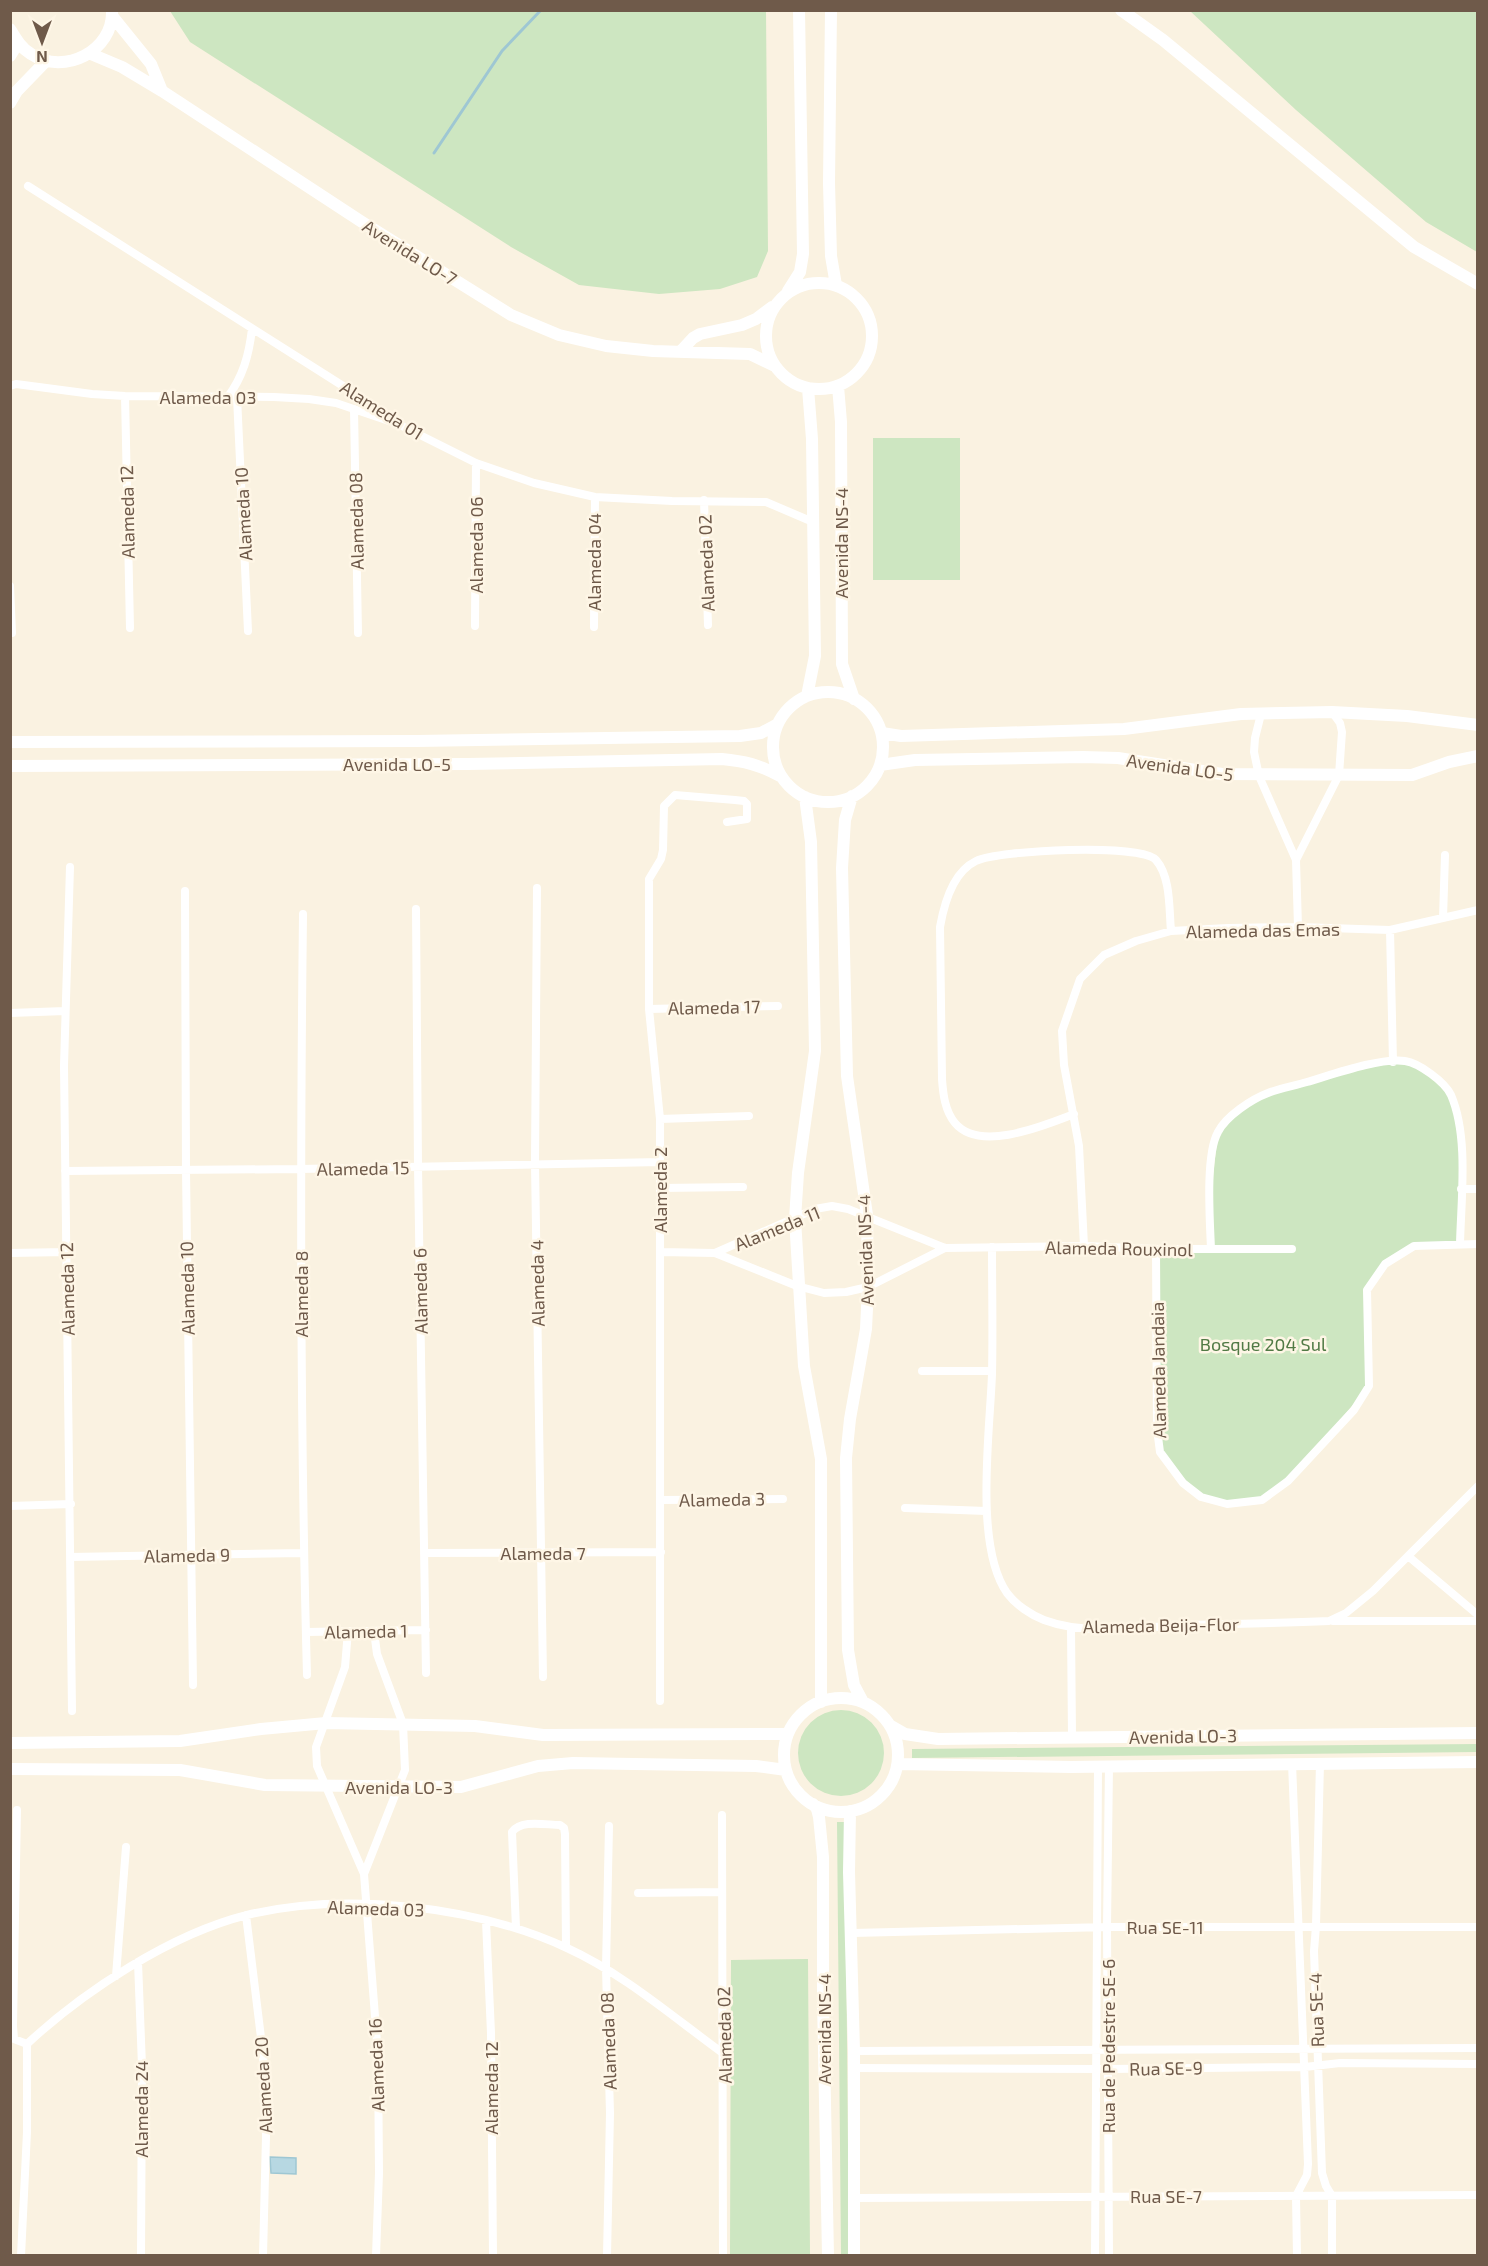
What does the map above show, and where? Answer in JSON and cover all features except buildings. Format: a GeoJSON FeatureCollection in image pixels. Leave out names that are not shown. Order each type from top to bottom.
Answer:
{"type":"FeatureCollection","features":[{"type":"Feature","properties":{"kind":"street"},"geometry":{"type":"LineString","coordinates":[[787,292],[802,285],[819,282],[836,285],[850,292],[862,304],[870,318],[873,334],[871,351],[864,365],[852,378],[838,386],[823,389],[808,388],[789,380],[775,366],[768,351],[765,336],[768,320],[775,306],[800,272],[803,254],[799,10]]}},
{"type":"Feature","properties":{"kind":"street"},"geometry":{"type":"LineString","coordinates":[[831,10],[829,183],[831,256],[836,285]]}},
{"type":"Feature","properties":{"kind":"street"},"geometry":{"type":"LineString","coordinates":[[1121,10],[1163,40],[1414,247],[1478,284]]}},
{"type":"Feature","properties":{"kind":"street"},"geometry":{"type":"LineString","coordinates":[[10,29],[18,43],[31,54],[46,61],[69,62],[90,54],[101,44],[109,31],[112,14]]}},
{"type":"Feature","properties":{"kind":"street"},"geometry":{"type":"LineString","coordinates":[[112,14],[151,64],[162,91]]}},
{"type":"Feature","properties":{"kind":"street"},"geometry":{"type":"LineString","coordinates":[[10,56],[18,43]]}},
{"type":"Feature","properties":{"kind":"street","name":"Avenida LO-7"},"geometry":{"type":"LineString","coordinates":[[90,54],[122,67],[162,91],[362,222],[511,315],[559,335],[606,346],[653,351],[750,354],[775,366]]}},
{"type":"Feature","properties":{"kind":"street"},"geometry":{"type":"LineString","coordinates":[[10,102],[17,91],[46,61]]}},
{"type":"Feature","properties":{"kind":"street","name":"Alameda 01"},"geometry":{"type":"LineString","coordinates":[[28,186],[362,398],[398,424],[476,464],[534,483],[595,497],[766,502],[813,522]]}},
{"type":"Feature","properties":{"kind":"street"},"geometry":{"type":"LineString","coordinates":[[681,351],[700,334],[742,325],[775,306]]}},
{"type":"Feature","properties":{"kind":"street"},"geometry":{"type":"LineString","coordinates":[[227,398],[239,382],[249,353],[252,329]]}},
{"type":"Feature","properties":{"kind":"street","name":"Alameda 03"},"geometry":{"type":"LineString","coordinates":[[12,383],[125,396],[309,399],[336,403],[398,424]]}},
{"type":"Feature","properties":{"kind":"street","name":"Avenida NS-4"},"geometry":{"type":"LineString","coordinates":[[838,386],[841,422],[842,664],[854,699]]}},
{"type":"Feature","properties":{"kind":"street","name":"Avenida NS-4"},"geometry":{"type":"LineString","coordinates":[[807,696],[815,656],[812,439],[808,388]]}},
{"type":"Feature","properties":{"kind":"street","name":"Alameda 12"},"geometry":{"type":"LineString","coordinates":[[125,396],[130,628]]}},
{"type":"Feature","properties":{"kind":"street","name":"Alameda 10"},"geometry":{"type":"LineString","coordinates":[[237,397],[248,631]]}},
{"type":"Feature","properties":{"kind":"street","name":"Alameda 08"},"geometry":{"type":"LineString","coordinates":[[354,409],[358,633]]}},
{"type":"Feature","properties":{"kind":"street","name":"Alameda 06"},"geometry":{"type":"LineString","coordinates":[[475,626],[476,464]]}},
{"type":"Feature","properties":{"kind":"street","name":"Alameda 04"},"geometry":{"type":"LineString","coordinates":[[594,627],[595,497]]}},
{"type":"Feature","properties":{"kind":"street","name":"Alameda 02"},"geometry":{"type":"LineString","coordinates":[[704,500],[708,625]]}},
{"type":"Feature","properties":{"kind":"street"},"geometry":{"type":"LineString","coordinates":[[10,586],[12,633]]}},
{"type":"Feature","properties":{"kind":"street"},"geometry":{"type":"LineString","coordinates":[[831,692],[854,699],[874,717],[882,733],[883,749],[880,765],[874,778],[864,789],[852,796],[829,802],[805,797],[793,790],[780,776],[774,760],[772,742],[777,725],[789,707],[807,696],[831,692]]}},
{"type":"Feature","properties":{"kind":"street"},"geometry":{"type":"LineString","coordinates":[[1296,860],[1339,775],[1342,732],[1341,723],[1332,711]]}},
{"type":"Feature","properties":{"kind":"street","name":"Avenida LO-5"},"geometry":{"type":"LineString","coordinates":[[882,733],[901,736],[1099,731],[1261,714],[1332,711],[1407,716],[1478,725]]}},
{"type":"Feature","properties":{"kind":"street"},"geometry":{"type":"LineString","coordinates":[[1261,714],[1254,752],[1259,776],[1296,860],[1299,927]]}},
{"type":"Feature","properties":{"kind":"street","name":"Avenida LO-5"},"geometry":{"type":"LineString","coordinates":[[10,742],[416,741],[740,736],[761,733],[777,725]]}},
{"type":"Feature","properties":{"kind":"street","name":"Avenida LO-5"},"geometry":{"type":"LineString","coordinates":[[880,765],[915,760],[1083,757],[1118,758],[1192,771],[1259,776],[1412,775],[1449,762],[1478,756]]}},
{"type":"Feature","properties":{"kind":"street","name":"Avenida LO-5"},"geometry":{"type":"LineString","coordinates":[[10,766],[466,764],[722,759],[745,761],[780,776]]}},
{"type":"Feature","properties":{"kind":"street","name":"Alameda 2"},"geometry":{"type":"LineString","coordinates":[[660,1701],[661,1162],[660,1119],[649,1009],[649,879],[661,859],[663,850],[664,806],[675,795],[744,801],[747,804],[747,819],[727,822]]}},
{"type":"Feature","properties":{"kind":"street","name":"Avenida NS-4"},"geometry":{"type":"LineString","coordinates":[[852,796],[845,820],[842,868],[847,1076],[867,1215],[868,1287],[866,1329],[850,1419],[846,1458],[848,1650],[854,1685],[863,1702]]}},
{"type":"Feature","properties":{"kind":"street"},"geometry":{"type":"LineString","coordinates":[[805,797],[811,842],[815,1051],[798,1173],[795,1219],[797,1286],[804,1366],[821,1460],[821,1702]]}},
{"type":"Feature","properties":{"kind":"street"},"geometry":{"type":"LineString","coordinates":[[1074,1114],[1032,1129],[987,1137],[967,1133],[955,1124],[944,1098],[942,1079],[940,927],[945,902],[963,871],[976,861],[1020,853],[1116,850],[1137,852],[1150,855],[1157,862],[1168,898],[1171,931]]}},
{"type":"Feature","properties":{"kind":"street"},"geometry":{"type":"LineString","coordinates":[[1443,918],[1445,855]]}},
{"type":"Feature","properties":{"kind":"street","name":"Alameda 12"},"geometry":{"type":"LineString","coordinates":[[70,867],[65,1011],[65,1171],[72,1711]]}},
{"type":"Feature","properties":{"kind":"street","name":"Alameda 4"},"geometry":{"type":"LineString","coordinates":[[537,888],[535,1164],[543,1677]]}},
{"type":"Feature","properties":{"kind":"street","name":"Alameda 10"},"geometry":{"type":"LineString","coordinates":[[184,891],[193,1685]]}},
{"type":"Feature","properties":{"kind":"street","name":"Alameda 6"},"geometry":{"type":"LineString","coordinates":[[416,909],[426,1673]]}},
{"type":"Feature","properties":{"kind":"street","name":"Alameda das Emas"},"geometry":{"type":"LineString","coordinates":[[1084,1246],[1081,1170],[1074,1114],[1064,1065],[1062,1031],[1080,979],[1104,955],[1136,941],[1171,931],[1299,927],[1390,930],[1478,910]]}},
{"type":"Feature","properties":{"kind":"street","name":"Alameda 8"},"geometry":{"type":"LineString","coordinates":[[303,914],[300,1169],[303,1553],[307,1675]]}},
{"type":"Feature","properties":{"kind":"street"},"geometry":{"type":"LineString","coordinates":[[1390,930],[1393,1062]]}},
{"type":"Feature","properties":{"kind":"street","name":"Alameda 17"},"geometry":{"type":"LineString","coordinates":[[649,1009],[778,1006]]}},
{"type":"Feature","properties":{"kind":"street"},"geometry":{"type":"LineString","coordinates":[[10,1013],[65,1011]]}},
{"type":"Feature","properties":{"kind":"street"},"geometry":{"type":"LineString","coordinates":[[1211,1249],[1209,1213],[1211,1158],[1218,1132],[1239,1109],[1267,1093],[1372,1064],[1405,1061],[1432,1074],[1450,1093],[1459,1121],[1460,1244]]}},
{"type":"Feature","properties":{"kind":"street"},"geometry":{"type":"LineString","coordinates":[[660,1119],[749,1116]]}},
{"type":"Feature","properties":{"kind":"street","name":"Alameda 15"},"geometry":{"type":"LineString","coordinates":[[65,1171],[661,1162]]}},
{"type":"Feature","properties":{"kind":"street"},"geometry":{"type":"LineString","coordinates":[[660,1188],[744,1187]]}},
{"type":"Feature","properties":{"kind":"street"},"geometry":{"type":"LineString","coordinates":[[1461,1190],[1478,1189]]}},
{"type":"Feature","properties":{"kind":"street","name":"Alameda 11"},"geometry":{"type":"LineString","coordinates":[[716,1253],[815,1209],[832,1206],[867,1215],[945,1248]]}},
{"type":"Feature","properties":{"kind":"street","name":"Alameda Jandaia"},"geometry":{"type":"LineString","coordinates":[[1156,1249],[1157,1429],[1160,1452],[1183,1483],[1201,1497],[1227,1504],[1262,1500],[1288,1481],[1354,1410],[1369,1386],[1367,1290],[1385,1264],[1414,1246],[1478,1244]]}},
{"type":"Feature","properties":{"kind":"street","name":"Alameda Rouxinol"},"geometry":{"type":"LineString","coordinates":[[945,1248],[1084,1246],[1156,1249],[1292,1249]]}},
{"type":"Feature","properties":{"kind":"street","name":"Alameda Beija-Flor"},"geometry":{"type":"LineString","coordinates":[[992,1247],[992,1371],[986,1511],[990,1546],[996,1568],[1007,1593],[1022,1608],[1042,1619],[1071,1627],[1329,1621],[1346,1613],[1374,1592],[1477,1488]]}},
{"type":"Feature","properties":{"kind":"street","name":"Alameda 11"},"geometry":{"type":"LineString","coordinates":[[660,1252],[716,1253],[797,1286],[824,1293],[846,1292],[868,1287],[945,1248]]}},
{"type":"Feature","properties":{"kind":"street"},"geometry":{"type":"LineString","coordinates":[[10,1253],[66,1252]]}},
{"type":"Feature","properties":{"kind":"street"},"geometry":{"type":"LineString","coordinates":[[922,1371],[992,1371]]}},
{"type":"Feature","properties":{"kind":"street","name":"Alameda 3"},"geometry":{"type":"LineString","coordinates":[[661,1500],[783,1498]]}},
{"type":"Feature","properties":{"kind":"street"},"geometry":{"type":"LineString","coordinates":[[10,1506],[71,1504]]}},
{"type":"Feature","properties":{"kind":"street"},"geometry":{"type":"LineString","coordinates":[[905,1508],[986,1511]]}},
{"type":"Feature","properties":{"kind":"street","name":"Alameda 7"},"geometry":{"type":"LineString","coordinates":[[424,1553],[661,1552]]}},
{"type":"Feature","properties":{"kind":"street","name":"Alameda 9"},"geometry":{"type":"LineString","coordinates":[[70,1557],[303,1553]]}},
{"type":"Feature","properties":{"kind":"street"},"geometry":{"type":"LineString","coordinates":[[1408,1556],[1478,1615]]}},
{"type":"Feature","properties":{"kind":"street"},"geometry":{"type":"LineString","coordinates":[[1329,1621],[1478,1621]]}},
{"type":"Feature","properties":{"kind":"street"},"geometry":{"type":"LineString","coordinates":[[1071,1627],[1072,1737]]}},
{"type":"Feature","properties":{"kind":"street","name":"Alameda 1"},"geometry":{"type":"LineString","coordinates":[[306,1632],[426,1630]]}},
{"type":"Feature","properties":{"kind":"street","name":"Alameda 16"},"geometry":{"type":"LineString","coordinates":[[348,1631],[345,1667],[316,1747],[316,1766],[364,1874],[378,2055],[379,2173],[376,2256]]}},
{"type":"Feature","properties":{"kind":"street","name":"Alameda 16"},"geometry":{"type":"LineString","coordinates":[[364,1874],[405,1770],[403,1724],[377,1654],[374,1631]]}},
{"type":"Feature","properties":{"kind":"street"},"geometry":{"type":"LineString","coordinates":[[845,1698],[863,1702],[879,1712],[891,1726],[898,1744],[898,1764],[893,1779],[883,1794],[869,1805],[850,1811],[831,1811],[804,1798],[790,1780],[786,1770],[784,1752],[788,1734],[797,1719],[821,1702],[845,1698]]}},
{"type":"Feature","properties":{"kind":"street"},"geometry":{"type":"LineString","coordinates":[[10,1743],[180,1741],[261,1729],[326,1723],[475,1726],[543,1735],[788,1734]]}},
{"type":"Feature","properties":{"kind":"street","name":"Avenida LO-3"},"geometry":{"type":"LineString","coordinates":[[891,1726],[905,1734],[938,1739],[1478,1733]]}},
{"type":"Feature","properties":{"kind":"street","name":"Avenida LO-3"},"geometry":{"type":"LineString","coordinates":[[898,1764],[1103,1766],[1478,1762]]}},
{"type":"Feature","properties":{"kind":"street","name":"Avenida LO-3"},"geometry":{"type":"LineString","coordinates":[[10,1769],[180,1770],[265,1785],[461,1787],[538,1766],[573,1763],[756,1766],[786,1770]]}},
{"type":"Feature","properties":{"kind":"street","name":"Rua SE-4"},"geometry":{"type":"LineString","coordinates":[[1292,1763],[1308,2164],[1307,2175],[1296,2196],[1297,2256]]}},
{"type":"Feature","properties":{"kind":"street","name":"Rua SE-4"},"geometry":{"type":"LineString","coordinates":[[1320,1763],[1314,1951],[1322,2173],[1332,2196],[1332,2256]]}},
{"type":"Feature","properties":{"kind":"street","name":"Rua de Pedestre SE-6"},"geometry":{"type":"LineString","coordinates":[[1103,1766],[1107,1927],[1109,2256]]}},
{"type":"Feature","properties":{"kind":"street","name":"Rua de Pedestre SE-6"},"geometry":{"type":"LineString","coordinates":[[1095,2256],[1096,1928],[1103,1766]]}},
{"type":"Feature","properties":{"kind":"street","name":"Avenida NS-4"},"geometry":{"type":"LineString","coordinates":[[813,1804],[819,1817],[824,1857],[823,2011],[828,2256]]}},
{"type":"Feature","properties":{"kind":"street"},"geometry":{"type":"LineString","coordinates":[[17,1810],[13,2026],[14,2039],[27,2044],[27,2132],[21,2256]]}},
{"type":"Feature","properties":{"kind":"street","name":"Avenida NS-4"},"geometry":{"type":"LineString","coordinates":[[850,1811],[849,1872],[854,2051],[854,2256]]}},
{"type":"Feature","properties":{"kind":"street","name":"Alameda 02"},"geometry":{"type":"LineString","coordinates":[[722,1815],[723,2256]]}},
{"type":"Feature","properties":{"kind":"street"},"geometry":{"type":"LineString","coordinates":[[516,1928],[512,1832],[522,1824],[560,1825],[564,1828],[565,1834],[566,1947]]}},
{"type":"Feature","properties":{"kind":"street","name":"Alameda 08"},"geometry":{"type":"LineString","coordinates":[[607,2256],[610,2113],[606,1968],[609,1826]]}},
{"type":"Feature","properties":{"kind":"street"},"geometry":{"type":"LineString","coordinates":[[116,1976],[126,1847]]}},
{"type":"Feature","properties":{"kind":"street"},"geometry":{"type":"LineString","coordinates":[[638,1893],[722,1892]]}},
{"type":"Feature","properties":{"kind":"street","name":"Alameda 03"},"geometry":{"type":"LineString","coordinates":[[27,2044],[57,2016],[116,1976],[185,1938],[246,1915],[282,1908],[338,1903],[421,1908],[516,1928],[566,1947],[606,1968],[724,2054]]}},
{"type":"Feature","properties":{"kind":"street","name":"Alameda 20"},"geometry":{"type":"LineString","coordinates":[[246,1915],[263,2054],[266,2147],[262,2256]]}},
{"type":"Feature","properties":{"kind":"street","name":"Alameda 12"},"geometry":{"type":"LineString","coordinates":[[486,1921],[491,2034],[493,2256]]}},
{"type":"Feature","properties":{"kind":"street","name":"Rua SE-11"},"geometry":{"type":"LineString","coordinates":[[852,1933],[1107,1927],[1478,1927]]}},
{"type":"Feature","properties":{"kind":"street","name":"Alameda 24"},"geometry":{"type":"LineString","coordinates":[[138,1962],[142,2066],[141,2256]]}},
{"type":"Feature","properties":{"kind":"street","name":"Rua SE-9"},"geometry":{"type":"LineString","coordinates":[[854,2051],[1478,2048]]}},
{"type":"Feature","properties":{"kind":"street","name":"Rua SE-9"},"geometry":{"type":"LineString","coordinates":[[854,2068],[1305,2067],[1340,2064],[1478,2064]]}},
{"type":"Feature","properties":{"kind":"street","name":"Rua SE-7"},"geometry":{"type":"LineString","coordinates":[[854,2198],[1478,2195]]}},
{"type":"Feature","properties":{"kind":"green space"},"geometry":{"type":"Polygon","coordinates":[[[170,11],[766,11],[768,251],[757,277],[720,289],[659,294],[579,285],[511,247],[190,42],[170,11]]]}},
{"type":"Feature","properties":{"kind":"green space"},"geometry":{"type":"Polygon","coordinates":[[[1190,11],[1477,11],[1477,252],[1426,222],[1296,110],[1190,11]]]}},
{"type":"Feature","properties":{"kind":"green space"},"geometry":{"type":"Polygon","coordinates":[[[873,438],[960,438],[960,580],[873,580],[873,438]]]}},
{"type":"Feature","properties":{"kind":"green space","name":"Bosque 204 Sul"},"geometry":{"type":"Polygon","coordinates":[[[1405,1061],[1441,1082],[1450,1093],[1455,1105],[1461,1165],[1460,1244],[1414,1246],[1385,1264],[1367,1290],[1369,1386],[1288,1481],[1262,1500],[1227,1504],[1201,1497],[1160,1452],[1156,1249],[1211,1249],[1209,1213],[1218,1132],[1239,1109],[1267,1093],[1372,1064],[1405,1061]]]}},
{"type":"Feature","properties":{"kind":"green space"},"geometry":{"type":"Polygon","coordinates":[[[833,1710],[849,1710],[872,1722],[881,1736],[884,1753],[881,1770],[872,1784],[849,1796],[833,1796],[817,1789],[805,1777],[798,1761],[798,1745],[805,1729],[817,1717],[833,1710]]]}},
{"type":"Feature","properties":{"kind":"green space"},"geometry":{"type":"Polygon","coordinates":[[[1478,1744],[1477,1752],[912,1758],[912,1749],[1478,1744]]]}},
{"type":"Feature","properties":{"kind":"green space"},"geometry":{"type":"Polygon","coordinates":[[[837,1822],[845,1822],[849,2256],[841,2255],[837,1822]]]}},
{"type":"Feature","properties":{"kind":"green space"},"geometry":{"type":"Polygon","coordinates":[[[808,1959],[810,2255],[730,2255],[731,1960],[808,1959]]]}},
{"type":"Feature","properties":{"kind":"water"},"geometry":{"type":"Polygon","coordinates":[[[270,2157],[296,2158],[296,2174],[271,2173],[270,2157]]]}},
{"type":"Feature","properties":{"kind":"waterway"},"geometry":{"type":"LineString","coordinates":[[434,153],[502,51],[541,10]]}}]}
